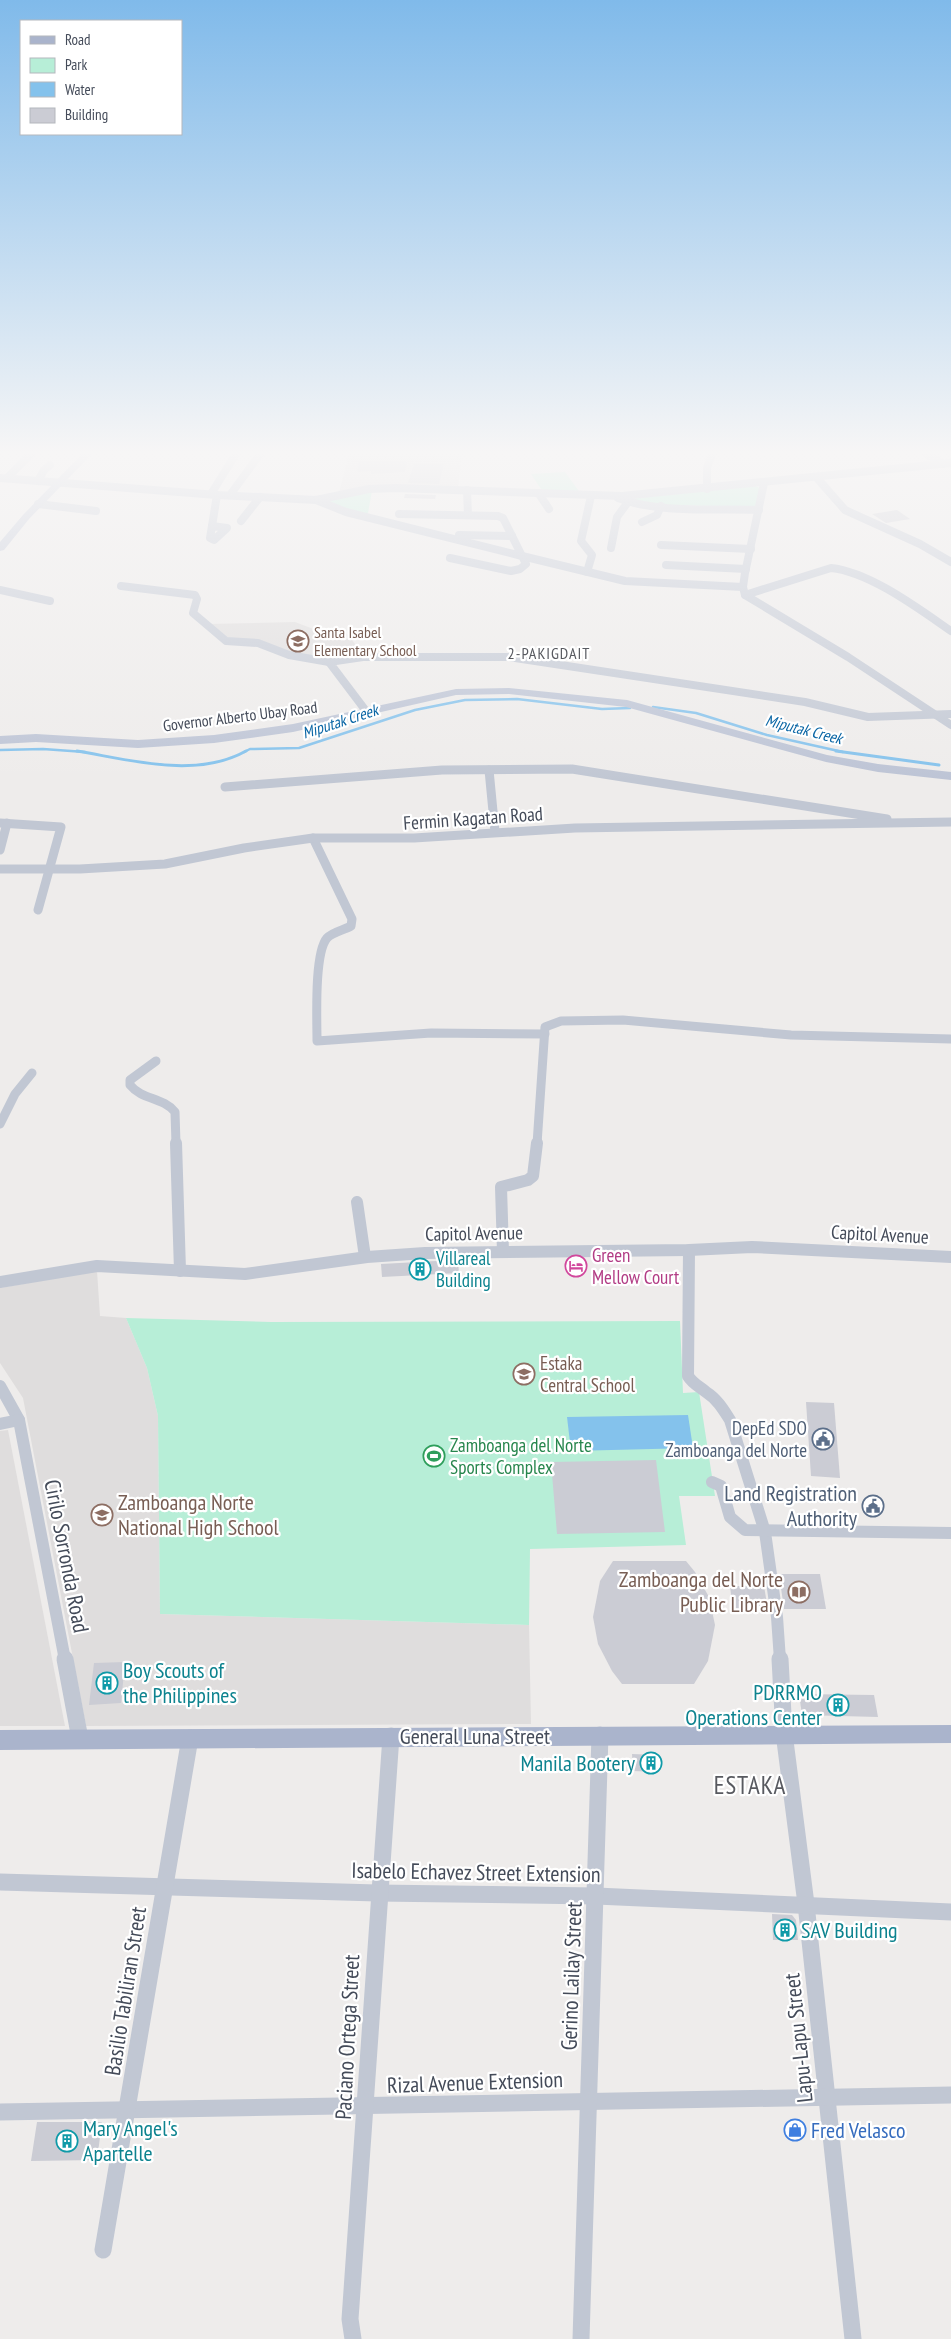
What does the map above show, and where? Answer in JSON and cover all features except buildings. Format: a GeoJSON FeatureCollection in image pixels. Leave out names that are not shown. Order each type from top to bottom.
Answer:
{"type":"FeatureCollection","features":[{"type":"Feature","properties":{"kind":"main road","name":"Governor Alberto Ubay Road"},"geometry":{"type":"LineString","coordinates":[[0,740],[36,738],[138,744],[189,741],[293,728],[439,695],[475,690],[563,696],[647,709],[834,760],[951,776]]}},
{"type":"Feature","properties":{"kind":"main road","name":"General Luna Street"},"geometry":{"type":"LineString","coordinates":[[0,1740],[784,1733],[951,1734]]}},
{"type":"Feature","properties":{"kind":"street"},"geometry":{"type":"LineString","coordinates":[[472,563],[511,572],[520,569],[526,563]]}},
{"type":"Feature","properties":{"kind":"street"},"geometry":{"type":"LineString","coordinates":[[551,563],[638,582],[744,591],[838,567],[861,576],[951,631]]}},
{"type":"Feature","properties":{"kind":"street"},"geometry":{"type":"LineString","coordinates":[[587,572],[590,563]]}},
{"type":"Feature","properties":{"kind":"street"},"geometry":{"type":"LineString","coordinates":[[744,591],[747,563]]}},
{"type":"Feature","properties":{"kind":"street"},"geometry":{"type":"LineString","coordinates":[[666,565],[746,569]]}},
{"type":"Feature","properties":{"kind":"street"},"geometry":{"type":"LineString","coordinates":[[121,586],[195,594],[197,599],[193,608],[194,613],[226,640],[258,643],[289,655],[329,662],[363,657],[508,656],[805,702],[868,716],[951,714]]}},
{"type":"Feature","properties":{"kind":"street"},"geometry":{"type":"LineString","coordinates":[[0,590],[50,601]]}},
{"type":"Feature","properties":{"kind":"street"},"geometry":{"type":"LineString","coordinates":[[744,591],[759,606],[848,657],[951,724]]}},
{"type":"Feature","properties":{"kind":"street"},"geometry":{"type":"LineString","coordinates":[[329,662],[366,711]]}},
{"type":"Feature","properties":{"kind":"street"},"geometry":{"type":"LineString","coordinates":[[225,787],[372,774],[537,768],[602,772],[914,823]]}},
{"type":"Feature","properties":{"kind":"street"},"geometry":{"type":"LineString","coordinates":[[489,770],[495,832]]}},
{"type":"Feature","properties":{"kind":"street","name":"Fermin Kagatan Road"},"geometry":{"type":"LineString","coordinates":[[0,869],[90,869],[165,864],[244,848],[313,838],[400,839],[575,828],[951,822]]}},
{"type":"Feature","properties":{"kind":"street"},"geometry":{"type":"LineString","coordinates":[[0,850],[3,823],[61,828],[38,910]]}},
{"type":"Feature","properties":{"kind":"street"},"geometry":{"type":"LineString","coordinates":[[313,838],[352,919],[351,926],[329,936],[324,944],[319,974],[317,1041],[427,1033],[490,1032],[545,1034]]}},
{"type":"Feature","properties":{"kind":"street"},"geometry":{"type":"LineString","coordinates":[[503,1252],[501,1187],[528,1180],[533,1176],[537,1150],[545,1027],[551,1023],[584,1020],[653,1022],[800,1035],[951,1039]]}},
{"type":"Feature","properties":{"kind":"street"},"geometry":{"type":"LineString","coordinates":[[156,1061],[130,1080],[130,1085],[140,1093],[167,1103],[175,1112],[180,1271]]}},
{"type":"Feature","properties":{"kind":"street"},"geometry":{"type":"LineString","coordinates":[[0,1124],[16,1094],[32,1073]]}},
{"type":"Feature","properties":{"kind":"street"},"geometry":{"type":"LineString","coordinates":[[357,1202],[365,1257]]}},
{"type":"Feature","properties":{"kind":"street","name":"Capitol Avenue"},"geometry":{"type":"LineString","coordinates":[[0,1282],[97,1266],[244,1274],[365,1257],[425,1253],[770,1248],[950,1260]]}},
{"type":"Feature","properties":{"kind":"street","name":"Lapu-Lapu Street"},"geometry":{"type":"LineString","coordinates":[[689,1250],[688,1376],[692,1383],[707,1392],[720,1404],[730,1420],[765,1532],[777,1617],[784,1733],[806,1904],[853,2339]]}},
{"type":"Feature","properties":{"kind":"street","name":"Cirilo Sorronda Road"},"geometry":{"type":"LineString","coordinates":[[0,1386],[19,1420],[80,1739]]}},
{"type":"Feature","properties":{"kind":"street"},"geometry":{"type":"LineString","coordinates":[[0,1424],[19,1420]]}},
{"type":"Feature","properties":{"kind":"street"},"geometry":{"type":"LineString","coordinates":[[712,1482],[721,1486],[728,1516],[732,1522],[745,1530],[765,1532],[951,1533]]}},
{"type":"Feature","properties":{"kind":"street","name":"Gerino Lailay Street"},"geometry":{"type":"LineString","coordinates":[[581,2339],[590,2101],[600,1735]]}},
{"type":"Feature","properties":{"kind":"street","name":"Paciano Ortega Street"},"geometry":{"type":"LineString","coordinates":[[353,2339],[350,2319],[366,2108],[377,1893],[391,1736]]}},
{"type":"Feature","properties":{"kind":"street","name":"Basilio Tabiliran Street"},"geometry":{"type":"LineString","coordinates":[[103,2250],[130,2111],[164,1886],[190,1738]]}},
{"type":"Feature","properties":{"kind":"street","name":"Isabelo Echavez Street Extension"},"geometry":{"type":"LineString","coordinates":[[0,1882],[377,1893],[596,1896],[951,1912]]}},
{"type":"Feature","properties":{"kind":"street","name":"Rizal Avenue Extension"},"geometry":{"type":"LineString","coordinates":[[0,2112],[366,2108],[590,2101],[951,2095]]}},
{"type":"Feature","properties":{"kind":"shaded area","name":"Santa Isabel Elementary School"},"geometry":{"type":"Polygon","coordinates":[[[295,622],[316,630],[342,628],[364,655],[323,660],[228,640],[207,624],[295,622]]]}},
{"type":"Feature","properties":{"kind":"shaded area","name":"Zamboanga Norte National High School"},"geometry":{"type":"Polygon","coordinates":[[[97,1271],[100,1316],[126,1318],[147,1368],[158,1416],[160,1614],[529,1625],[531,1724],[86,1726],[23,1398],[0,1363],[0,1288],[97,1271]]]}},
{"type":"Feature","properties":{"kind":"shaded area"},"geometry":{"type":"Polygon","coordinates":[[[8,1430],[65,1726],[0,1726],[0,1431],[8,1430]]]}},
{"type":"Feature","properties":{"kind":"green space","name":"Zamboanga del Norte Sports Complex"},"geometry":{"type":"Polygon","coordinates":[[[126,1318],[271,1322],[680,1321],[683,1393],[699,1392],[715,1496],[679,1496],[686,1545],[530,1549],[529,1625],[160,1614],[158,1416],[147,1368],[126,1318]]]}},
{"type":"Feature","properties":{"kind":"water"},"geometry":{"type":"Polygon","coordinates":[[[688,1415],[693,1448],[571,1451],[567,1417],[688,1415]]]}},
{"type":"Feature","properties":{"kind":"waterway","name":"Miputak Creek"},"geometry":{"type":"LineString","coordinates":[[246,751],[250,749],[299,748],[415,710],[465,700],[517,699],[602,709],[630,708]]}},
{"type":"Feature","properties":{"kind":"waterway","name":"Miputak Creek"},"geometry":{"type":"LineString","coordinates":[[653,707],[696,713],[767,735],[842,752]]}},
{"type":"Feature","properties":{"kind":"waterway","name":"Miputak Creek"},"geometry":{"type":"LineString","coordinates":[[0,750],[43,749],[81,752]]}},
{"type":"Feature","properties":{"kind":"waterway","name":"Miputak Creek"},"geometry":{"type":"LineString","coordinates":[[77,751],[81,752]]}},
{"type":"Feature","properties":{"kind":"waterway","name":"Miputak Creek"},"geometry":{"type":"LineString","coordinates":[[81,752],[141,762],[185,766],[227,759],[246,751]]}},
{"type":"Feature","properties":{"kind":"waterway","name":"Miputak Creek"},"geometry":{"type":"LineString","coordinates":[[836,751],[842,752]]}},
{"type":"Feature","properties":{"kind":"waterway","name":"Miputak Creek"},"geometry":{"type":"LineString","coordinates":[[842,752],[939,765]]}},
{"type":"Feature","properties":{"kind":"place","name":"Santa Isabel Elementary School"},"geometry":{"type":"Point","coordinates":[298,641]}},
{"type":"Feature","properties":{"kind":"place","name":"Green Mellow Court"},"geometry":{"type":"Point","coordinates":[576,1266]}},
{"type":"Feature","properties":{"kind":"place","name":"Villareal Building"},"geometry":{"type":"Point","coordinates":[420,1269]}},
{"type":"Feature","properties":{"kind":"place","name":"Estaka Central School"},"geometry":{"type":"Point","coordinates":[524,1374]}},
{"type":"Feature","properties":{"kind":"place","name":"DepEd SDO Zamboanga del Norte"},"geometry":{"type":"Point","coordinates":[823,1439]}},
{"type":"Feature","properties":{"kind":"place","name":"Zamboanga del Norte Sports Complex"},"geometry":{"type":"Point","coordinates":[434,1456]}},
{"type":"Feature","properties":{"kind":"place","name":"Land Registration Authority"},"geometry":{"type":"Point","coordinates":[873,1506]}},
{"type":"Feature","properties":{"kind":"place","name":"Zamboanga Norte National High School"},"geometry":{"type":"Point","coordinates":[102,1515]}},
{"type":"Feature","properties":{"kind":"place","name":"Zamboanga del Norte Public Library"},"geometry":{"type":"Point","coordinates":[799,1592]}},
{"type":"Feature","properties":{"kind":"place","name":"Boy Scouts of the Philippines"},"geometry":{"type":"Point","coordinates":[107,1683]}},
{"type":"Feature","properties":{"kind":"place","name":"PDRRMO Operations Center"},"geometry":{"type":"Point","coordinates":[838,1705]}},
{"type":"Feature","properties":{"kind":"place","name":"Manila Bootery"},"geometry":{"type":"Point","coordinates":[651,1763]}},
{"type":"Feature","properties":{"kind":"place","name":"SAV Building"},"geometry":{"type":"Point","coordinates":[785,1930]}},
{"type":"Feature","properties":{"kind":"place","name":"Fred Velasco"},"geometry":{"type":"Point","coordinates":[795,2130]}},
{"type":"Feature","properties":{"kind":"place","name":"Mary Angel's Apartelle"},"geometry":{"type":"Point","coordinates":[67,2141]}},
{"type":"Feature","properties":{"kind":"district","name":"2-PAKIGDAIT"},"geometry":{"type":"Point","coordinates":[549,653]}},
{"type":"Feature","properties":{"kind":"district","name":"ESTAKA"},"geometry":{"type":"Point","coordinates":[750,1785]}}]}
